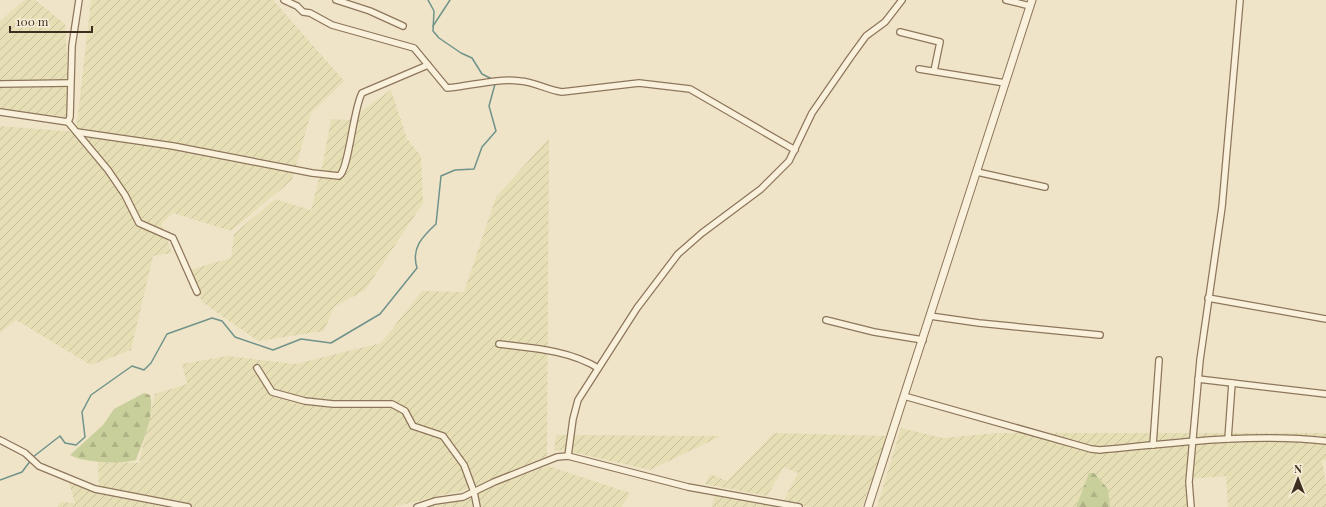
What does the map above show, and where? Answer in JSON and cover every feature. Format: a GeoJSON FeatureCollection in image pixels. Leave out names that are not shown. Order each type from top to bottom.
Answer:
{"type":"FeatureCollection","features":[{"type":"Feature","properties":{"kind":"street"},"geometry":{"type":"LineString","coordinates":[[68,122],[70,118],[72,46],[79,0]]}},
{"type":"Feature","properties":{"kind":"street"},"geometry":{"type":"LineString","coordinates":[[284,0],[297,6],[303,12],[310,13],[332,25],[414,48],[447,88],[495,81],[521,81],[536,83],[552,91],[562,92],[639,83],[690,89],[795,150]]}},
{"type":"Feature","properties":{"kind":"street"},"geometry":{"type":"LineString","coordinates":[[336,0],[370,11],[403,26]]}},
{"type":"Feature","properties":{"kind":"street"},"geometry":{"type":"LineString","coordinates":[[568,456],[573,419],[578,400],[637,308],[678,254],[702,233],[761,189],[789,161],[812,112],[866,36],[885,22],[902,0]]}},
{"type":"Feature","properties":{"kind":"street"},"geometry":{"type":"LineString","coordinates":[[868,507],[1031,3],[1006,0]]}},
{"type":"Feature","properties":{"kind":"street"},"geometry":{"type":"LineString","coordinates":[[1191,507],[1190,482],[1198,380],[1208,298],[1222,207],[1240,0]]}},
{"type":"Feature","properties":{"kind":"street"},"geometry":{"type":"LineString","coordinates":[[900,32],[940,42],[934,71]]}},
{"type":"Feature","properties":{"kind":"street"},"geometry":{"type":"LineString","coordinates":[[76,132],[173,146],[312,173],[339,176],[345,170],[352,124],[358,100],[362,92],[428,65]]}},
{"type":"Feature","properties":{"kind":"street"},"geometry":{"type":"LineString","coordinates":[[919,69],[1005,83]]}},
{"type":"Feature","properties":{"kind":"street"},"geometry":{"type":"LineString","coordinates":[[0,84],[70,83]]}},
{"type":"Feature","properties":{"kind":"street"},"geometry":{"type":"LineString","coordinates":[[0,112],[68,122],[108,170],[125,195],[139,223],[173,238],[197,292]]}},
{"type":"Feature","properties":{"kind":"street"},"geometry":{"type":"LineString","coordinates":[[976,172],[1045,187]]}},
{"type":"Feature","properties":{"kind":"street"},"geometry":{"type":"LineString","coordinates":[[1208,298],[1326,319]]}},
{"type":"Feature","properties":{"kind":"street"},"geometry":{"type":"LineString","coordinates":[[930,316],[1100,335]]}},
{"type":"Feature","properties":{"kind":"street"},"geometry":{"type":"LineString","coordinates":[[826,320],[874,332],[923,340]]}},
{"type":"Feature","properties":{"kind":"street"},"geometry":{"type":"LineString","coordinates":[[499,344],[566,354],[598,368]]}},
{"type":"Feature","properties":{"kind":"street"},"geometry":{"type":"LineString","coordinates":[[1152,445],[1159,360]]}},
{"type":"Feature","properties":{"kind":"street"},"geometry":{"type":"LineString","coordinates":[[257,368],[272,392],[287,397],[333,404],[392,404],[405,411],[413,426],[443,436],[464,465],[474,492],[477,507]]}},
{"type":"Feature","properties":{"kind":"street"},"geometry":{"type":"LineString","coordinates":[[1198,380],[1326,394]]}},
{"type":"Feature","properties":{"kind":"street"},"geometry":{"type":"LineString","coordinates":[[1228,439],[1232,383]]}},
{"type":"Feature","properties":{"kind":"street"},"geometry":{"type":"LineString","coordinates":[[904,396],[1091,449],[1100,450],[1228,439],[1298,438],[1326,441]]}},
{"type":"Feature","properties":{"kind":"street"},"geometry":{"type":"LineString","coordinates":[[0,440],[25,453],[39,466],[95,489],[188,507]]}},
{"type":"Feature","properties":{"kind":"street"},"geometry":{"type":"LineString","coordinates":[[417,507],[435,501],[463,497],[494,482],[557,457],[568,456],[688,487],[799,507]]}},
{"type":"Feature","properties":{"kind":"shaded area"},"geometry":{"type":"Polygon","coordinates":[[[24,0],[35,0],[65,24],[70,117],[0,112],[0,21],[24,0]]]}},
{"type":"Feature","properties":{"kind":"shaded area"},"geometry":{"type":"Polygon","coordinates":[[[91,0],[273,0],[344,81],[311,113],[292,180],[231,231],[173,213],[161,224],[172,253],[153,256],[131,350],[91,365],[16,320],[0,333],[0,126],[76,132],[91,0]]]}},
{"type":"Feature","properties":{"kind":"shaded area"},"geometry":{"type":"Polygon","coordinates":[[[391,90],[407,139],[421,156],[423,203],[365,290],[334,307],[324,331],[258,341],[202,302],[189,270],[231,258],[234,234],[275,199],[311,210],[323,163],[331,119],[349,120],[391,90]]]}},
{"type":"Feature","properties":{"kind":"shaded area"},"geometry":{"type":"Polygon","coordinates":[[[549,138],[547,456],[469,489],[393,507],[189,507],[99,490],[98,461],[139,463],[155,394],[187,384],[182,364],[227,356],[296,364],[381,343],[422,291],[464,292],[496,197],[549,138]]]}},
{"type":"Feature","properties":{"kind":"shaded area"},"geometry":{"type":"Polygon","coordinates":[[[901,428],[943,438],[997,433],[997,456],[998,433],[1326,433],[1326,460],[1322,461],[1326,484],[1326,507],[1228,507],[1226,476],[1190,479],[1191,507],[1110,507],[1108,489],[1089,474],[1076,507],[877,507],[901,428]]]}},
{"type":"Feature","properties":{"kind":"shaded area"},"geometry":{"type":"Polygon","coordinates":[[[774,433],[888,436],[862,507],[814,507],[793,505],[801,507],[712,507],[715,492],[782,504],[798,473],[784,467],[767,496],[705,484],[710,474],[727,481],[774,433]]]}},
{"type":"Feature","properties":{"kind":"shaded area"},"geometry":{"type":"Polygon","coordinates":[[[556,435],[721,436],[650,470],[563,450],[554,451],[556,435]]]}},
{"type":"Feature","properties":{"kind":"shaded area"},"geometry":{"type":"Polygon","coordinates":[[[548,466],[630,493],[622,507],[478,507],[476,491],[548,466]]]}},
{"type":"Feature","properties":{"kind":"shaded area"},"geometry":{"type":"Polygon","coordinates":[[[69,483],[94,492],[165,507],[58,507],[60,502],[75,503],[69,483]]]}},
{"type":"Feature","properties":{"kind":"shaded area"},"geometry":{"type":"Polygon","coordinates":[[[471,498],[472,507],[430,507],[434,506],[471,498]]]}},
{"type":"Feature","properties":{"kind":"green space"},"geometry":{"type":"Polygon","coordinates":[[[144,393],[150,395],[151,411],[148,428],[136,460],[102,462],[84,460],[70,455],[103,425],[114,409],[144,393]]]}},
{"type":"Feature","properties":{"kind":"green space"},"geometry":{"type":"Polygon","coordinates":[[[1089,473],[1094,473],[1108,489],[1110,507],[1076,507],[1089,473]]]}},
{"type":"Feature","properties":{"kind":"waterway"},"geometry":{"type":"LineString","coordinates":[[428,0],[434,11],[433,31],[439,38],[461,53],[472,58],[482,74],[492,79]]}},
{"type":"Feature","properties":{"kind":"waterway"},"geometry":{"type":"LineString","coordinates":[[433,26],[450,0]]}},
{"type":"Feature","properties":{"kind":"waterway"},"geometry":{"type":"LineString","coordinates":[[33,457],[60,436],[65,443],[76,445],[85,437],[82,412],[91,395],[132,366],[144,370],[151,363],[167,334],[212,318],[222,321],[235,337],[273,350],[301,339],[331,343],[380,314],[417,268],[415,255],[419,243],[436,224],[441,176],[455,170],[474,169],[482,147],[496,131],[489,106],[495,84]]}},
{"type":"Feature","properties":{"kind":"waterway"},"geometry":{"type":"LineString","coordinates":[[0,480],[22,472],[31,460]]}}]}
